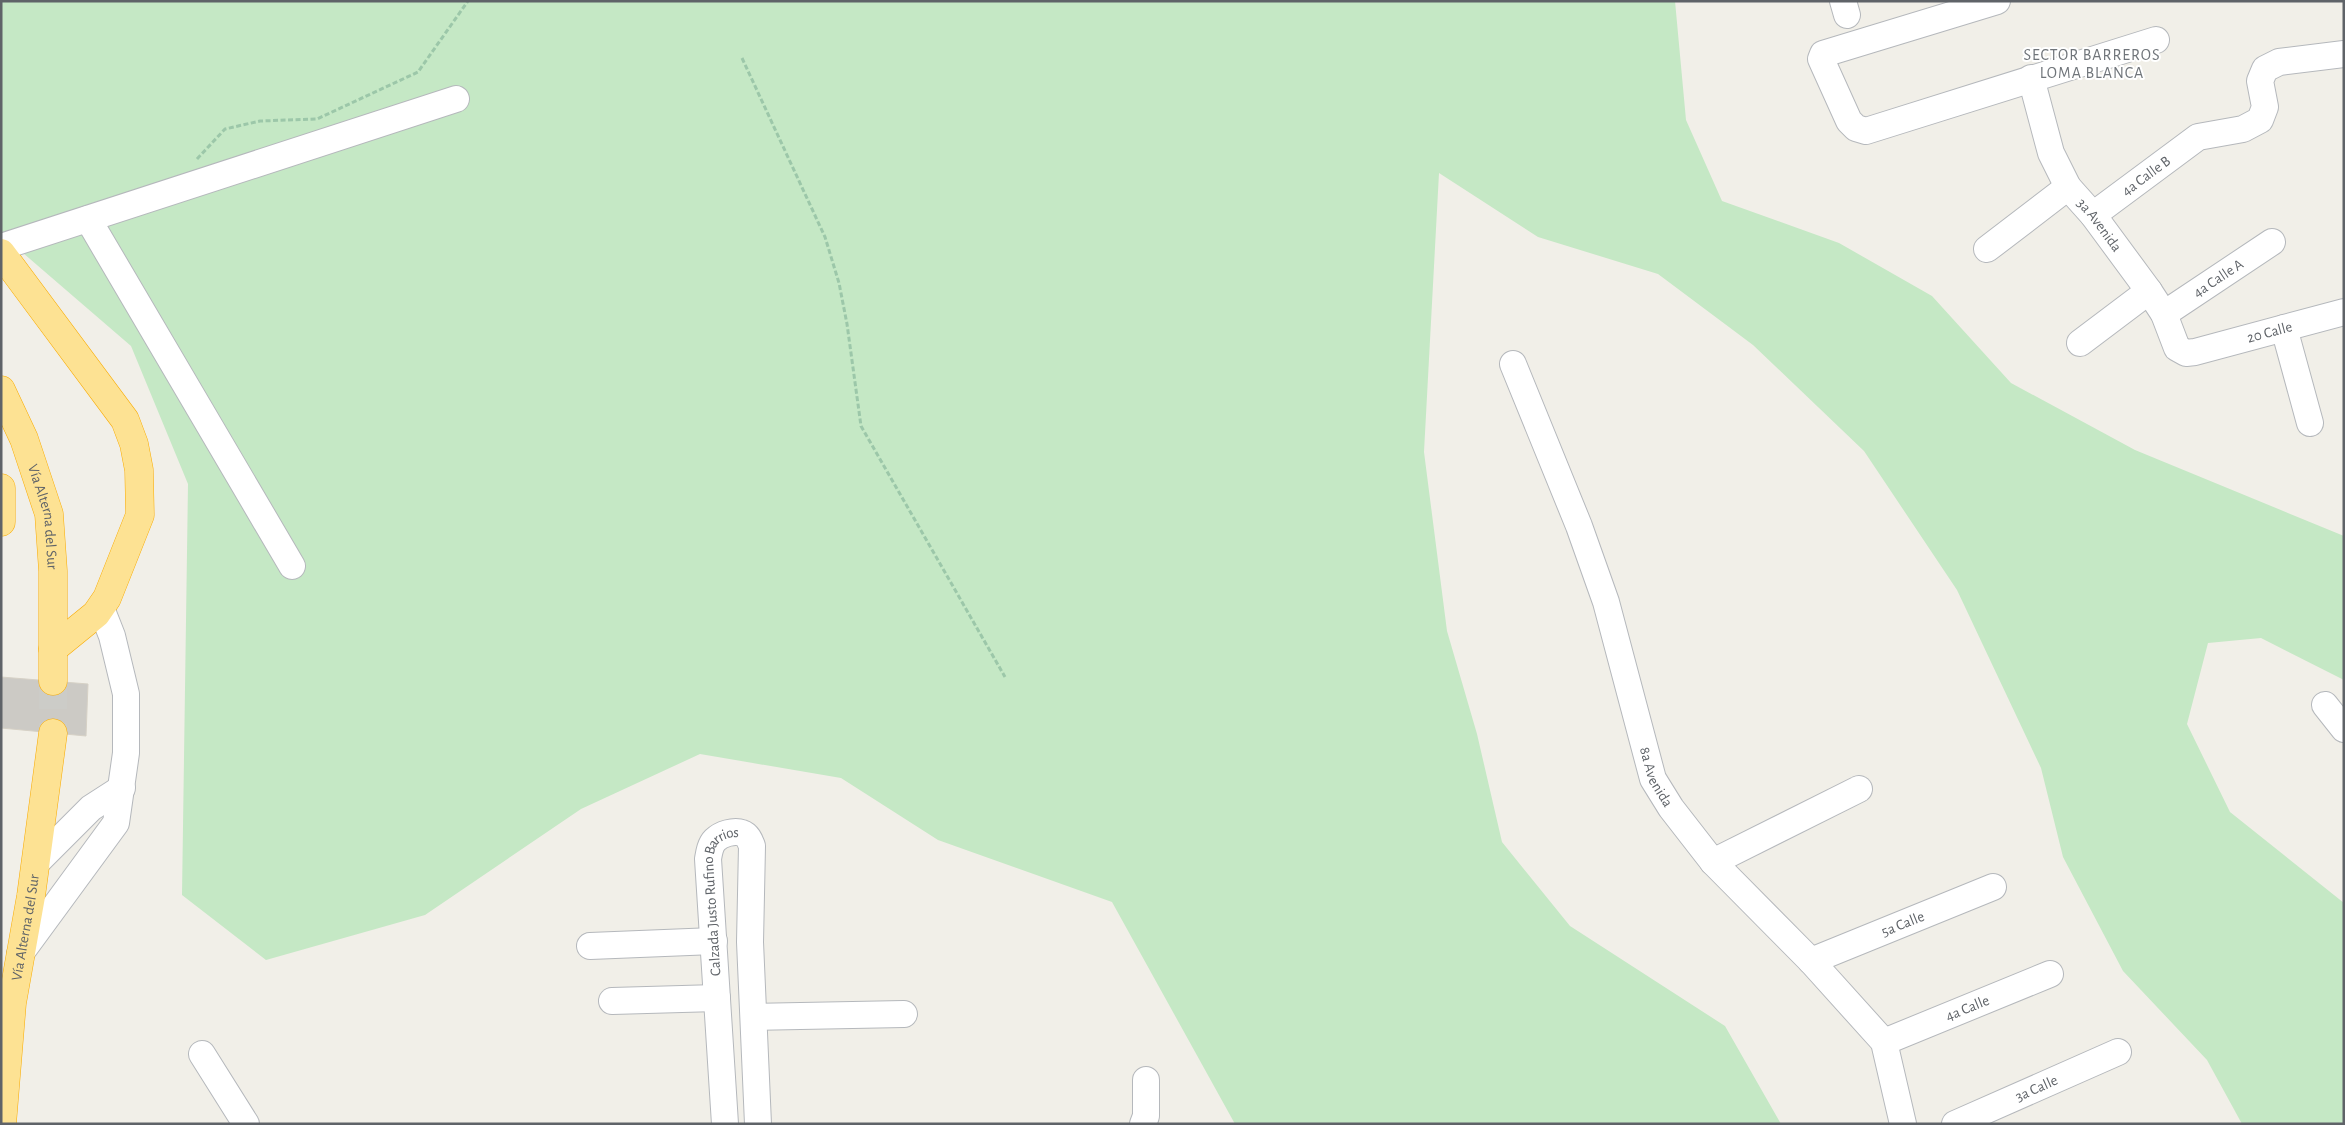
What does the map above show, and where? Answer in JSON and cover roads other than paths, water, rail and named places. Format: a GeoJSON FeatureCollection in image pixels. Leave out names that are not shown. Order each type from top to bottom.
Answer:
{"type":"FeatureCollection","features":[{"type":"Feature","properties":{"kind":"highway"},"geometry":{"type":"LineString","coordinates":[[1,253],[125,420],[134,444],[139,470],[140,514],[107,598],[96,614],[53,649]]}},
{"type":"Feature","properties":{"kind":"highway","name":"Vía Alterna del Sur"},"geometry":{"type":"LineString","coordinates":[[1,390],[24,439],[49,514],[53,571],[53,681]]}},
{"type":"Feature","properties":{"kind":"highway"},"geometry":{"type":"LineString","coordinates":[[1,488],[1,522]]}},
{"type":"Feature","properties":{"kind":"highway","name":"Vía Alterna del Sur"},"geometry":{"type":"LineString","coordinates":[[2,1124],[8,1038],[36,863],[53,733]]}},
{"type":"Feature","properties":{"kind":"street"},"geometry":{"type":"LineString","coordinates":[[1997,1],[1829,50],[1823,54],[1821,59],[1849,121],[1856,128],[1866,130],[2156,40]]}},
{"type":"Feature","properties":{"kind":"street","name":"4a Calle B"},"geometry":{"type":"LineString","coordinates":[[2093,214],[2198,137],[2243,129],[2260,120],[2265,107],[2260,81],[2265,69],[2279,62],[2340,61]]}},
{"type":"Feature","properties":{"kind":"street","name":"3a Avenida"},"geometry":{"type":"LineString","coordinates":[[2031,78],[2051,153],[2068,187],[2093,214],[2149,291],[2164,314],[2177,348],[2186,353],[2195,352]]}},
{"type":"Feature","properties":{"kind":"street"},"geometry":{"type":"LineString","coordinates":[[1,247],[456,99]]}},
{"type":"Feature","properties":{"kind":"street"},"geometry":{"type":"LineString","coordinates":[[1987,249],[2068,187]]}},
{"type":"Feature","properties":{"kind":"street"},"geometry":{"type":"LineString","coordinates":[[88,219],[292,566]]}},
{"type":"Feature","properties":{"kind":"street","name":"4a Calle A"},"geometry":{"type":"LineString","coordinates":[[2164,314],[2272,242]]}},
{"type":"Feature","properties":{"kind":"street"},"geometry":{"type":"LineString","coordinates":[[2080,343],[2149,291]]}},
{"type":"Feature","properties":{"kind":"street","name":"20 Calle"},"geometry":{"type":"LineString","coordinates":[[2195,352],[2344,312]]}},
{"type":"Feature","properties":{"kind":"street"},"geometry":{"type":"LineString","coordinates":[[2284,328],[2310,423]]}},
{"type":"Feature","properties":{"kind":"street","name":"8a Avenida"},"geometry":{"type":"LineString","coordinates":[[1513,364],[1579,526],[1606,602],[1653,779],[1671,808],[1713,862],[1811,961],[1884,1042],[1903,1124]]}},
{"type":"Feature","properties":{"kind":"street"},"geometry":{"type":"LineString","coordinates":[[20,954],[116,823],[126,753],[126,694],[112,636],[100,608]]}},
{"type":"Feature","properties":{"kind":"street"},"geometry":{"type":"LineString","coordinates":[[2325,705],[2344,729]]}},
{"type":"Feature","properties":{"kind":"street"},"geometry":{"type":"LineString","coordinates":[[36,863],[91,808],[122,788]]}},
{"type":"Feature","properties":{"kind":"street"},"geometry":{"type":"LineString","coordinates":[[1713,862],[1859,790]]}},
{"type":"Feature","properties":{"kind":"street","name":"Calzada Justo Rufino Barrios"},"geometry":{"type":"LineString","coordinates":[[725,1124],[708,859],[710,847],[715,840],[726,834],[742,833],[748,837],[752,846],[750,942],[758,1124]]}},
{"type":"Feature","properties":{"kind":"street","name":"5a Calle"},"geometry":{"type":"LineString","coordinates":[[1811,961],[1993,887]]}},
{"type":"Feature","properties":{"kind":"street"},"geometry":{"type":"LineString","coordinates":[[590,946],[714,941]]}},
{"type":"Feature","properties":{"kind":"street","name":"4a Calle"},"geometry":{"type":"LineString","coordinates":[[1884,1042],[2050,974]]}},
{"type":"Feature","properties":{"kind":"street"},"geometry":{"type":"LineString","coordinates":[[612,1000],[717,998]]}},
{"type":"Feature","properties":{"kind":"street"},"geometry":{"type":"LineString","coordinates":[[754,1016],[904,1014]]}},
{"type":"Feature","properties":{"kind":"street","name":"3a Calle"},"geometry":{"type":"LineString","coordinates":[[1955,1124],[2118,1052]]}},
{"type":"Feature","properties":{"kind":"street"},"geometry":{"type":"LineString","coordinates":[[202,1054],[246,1124]]}},
{"type":"Feature","properties":{"kind":"street"},"geometry":{"type":"LineString","coordinates":[[720,1062],[756,1059]]}},
{"type":"Feature","properties":{"kind":"street"},"geometry":{"type":"LineString","coordinates":[[1143,1124],[1146,1116],[1146,1080]]}},
{"type":"Feature","properties":{"kind":"tunnel"},"geometry":{"type":"LineString","coordinates":[[53,681],[53,733]]}},
{"type":"Feature","properties":{"kind":"district","name":"SECTOR BARREROS LOMA BLANCA"},"geometry":{"type":"Point","coordinates":[2092,63]}}]}
